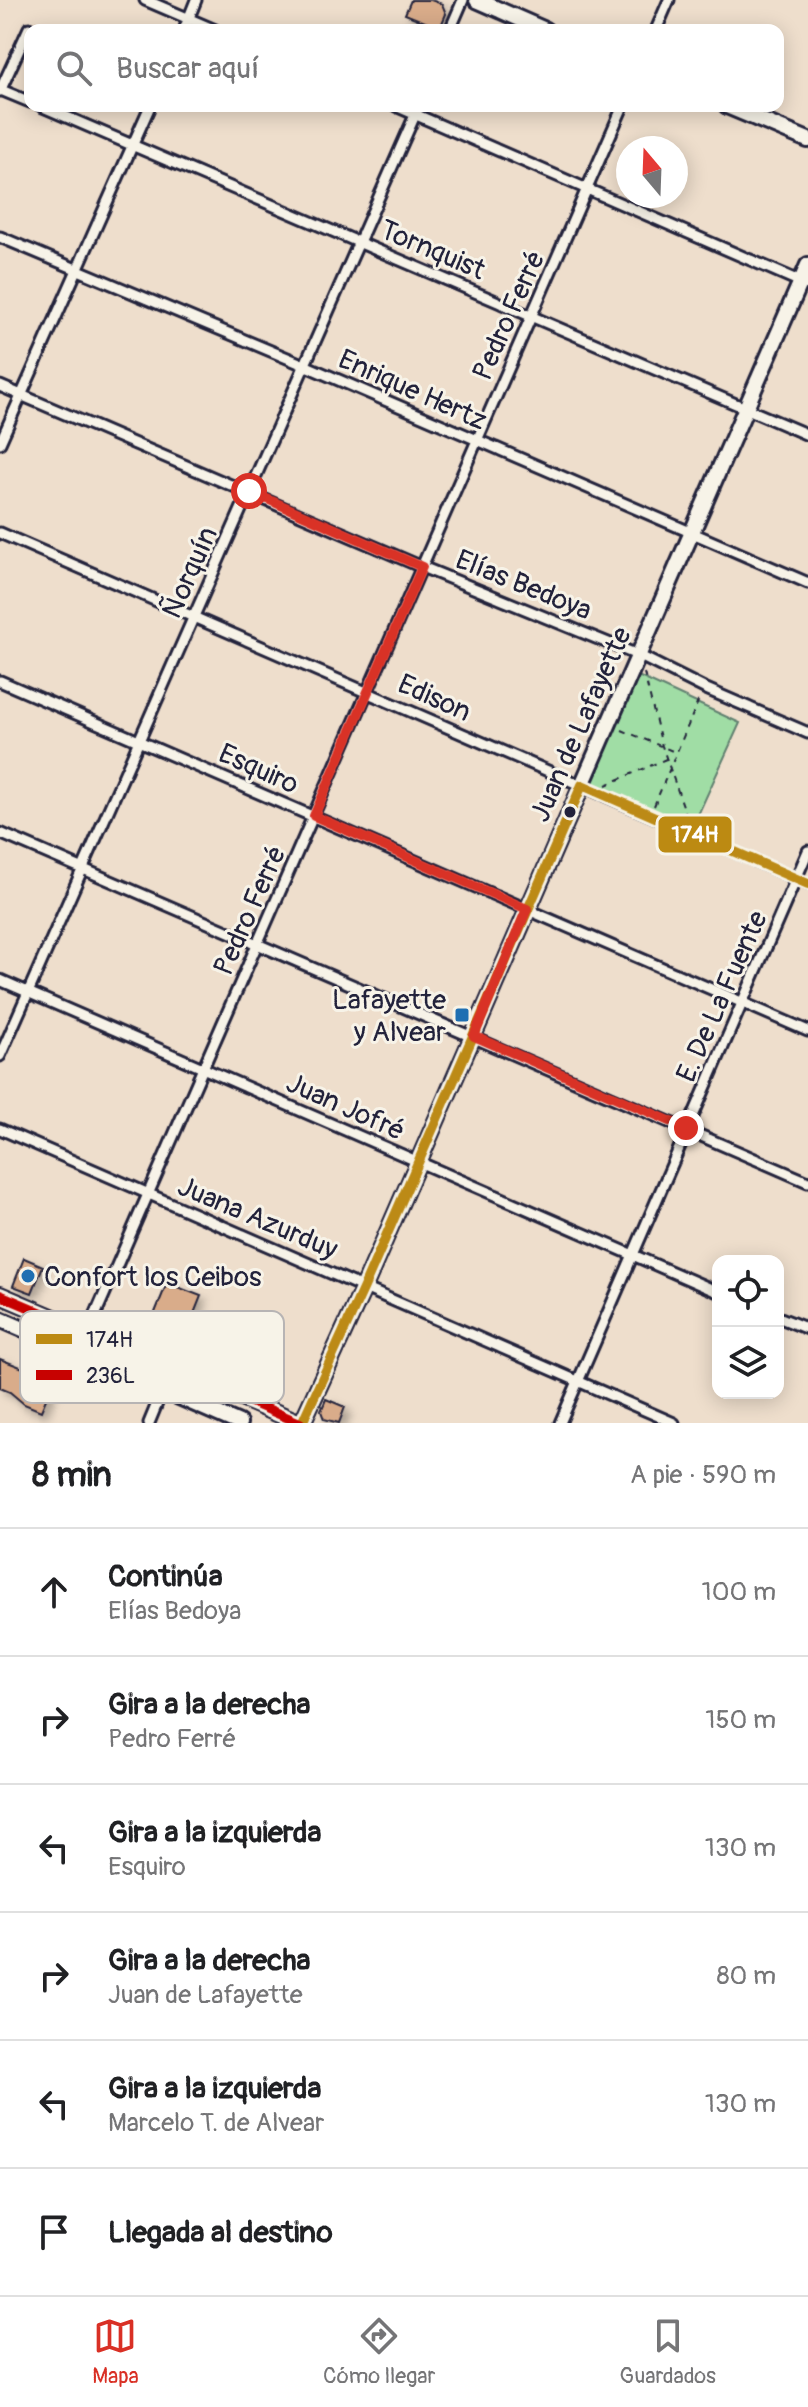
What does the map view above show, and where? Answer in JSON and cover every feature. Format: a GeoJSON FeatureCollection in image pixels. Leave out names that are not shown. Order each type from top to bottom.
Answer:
{"type":"FeatureCollection","features":[{"type":"Feature","properties":{"kind":"street"},"geometry":{"type":"LineString","coordinates":[[145,0],[201,24]]}},
{"type":"Feature","properties":{"kind":"street"},"geometry":{"type":"LineString","coordinates":[[187,24],[196,0]]}},
{"type":"Feature","properties":{"kind":"street"},"geometry":{"type":"LineString","coordinates":[[453,24],[463,0]]}},
{"type":"Feature","properties":{"kind":"street"},"geometry":{"type":"LineString","coordinates":[[477,0],[531,24]]}},
{"type":"Feature","properties":{"kind":"street"},"geometry":{"type":"LineString","coordinates":[[659,24],[669,0]]}},
{"type":"Feature","properties":{"kind":"street"},"geometry":{"type":"LineString","coordinates":[[24,39],[0,90],[24,100]]}},
{"type":"Feature","properties":{"kind":"street","name":"Tornquist"},"geometry":{"type":"LineString","coordinates":[[56,112],[808,435]]}},
{"type":"Feature","properties":{"kind":"street"},"geometry":{"type":"LineString","coordinates":[[0,443],[147,112]]}},
{"type":"Feature","properties":{"kind":"street","name":"Ñorquín"},"geometry":{"type":"LineString","coordinates":[[0,1056],[416,112]]}},
{"type":"Feature","properties":{"kind":"street"},"geometry":{"type":"LineString","coordinates":[[421,112],[804,284]]}},
{"type":"Feature","properties":{"kind":"street","name":"Pedro Ferré"},"geometry":{"type":"LineString","coordinates":[[97,1311],[620,112]]}},
{"type":"Feature","properties":{"kind":"street"},"geometry":{"type":"LineString","coordinates":[[741,112],[808,140]]}},
{"type":"Feature","properties":{"kind":"street","name":"Enrique Hertz"},"geometry":{"type":"LineString","coordinates":[[0,237],[808,583]]}},
{"type":"Feature","properties":{"kind":"street","name":"Juan de Lafayette"},"geometry":{"type":"LineString","coordinates":[[301,1423],[364,1287],[527,909],[588,788],[609,724],[746,408],[804,284],[808,265]]}},
{"type":"Feature","properties":{"kind":"street","name":"Elías Bedoya"},"geometry":{"type":"LineString","coordinates":[[0,386],[422,567],[640,656],[704,688],[808,733]]}},
{"type":"Feature","properties":{"kind":"street","name":"Edison"},"geometry":{"type":"LineString","coordinates":[[0,533],[808,884]]}},
{"type":"Feature","properties":{"kind":"street","name":"Esquiro"},"geometry":{"type":"LineString","coordinates":[[0,681],[808,1031]]}},
{"type":"Feature","properties":{"kind":"street"},"geometry":{"type":"LineString","coordinates":[[0,833],[808,1182]]}},
{"type":"Feature","properties":{"kind":"street","name":"E. De La Fuente"},"geometry":{"type":"LineString","coordinates":[[560,1423],[808,851]]}},
{"type":"Feature","properties":{"kind":"street","name":"Juan Jofré"},"geometry":{"type":"LineString","coordinates":[[0,980],[712,1289]]}},
{"type":"Feature","properties":{"kind":"street","name":"Juana Azurduy"},"geometry":{"type":"LineString","coordinates":[[0,1129],[674,1423]]}},
{"type":"Feature","properties":{"kind":"street"},"geometry":{"type":"LineString","coordinates":[[0,1295],[36,1311]]}},
{"type":"Feature","properties":{"kind":"street"},"geometry":{"type":"LineString","coordinates":[[0,1319],[20,1328]]}},
{"type":"Feature","properties":{"kind":"street"},"geometry":{"type":"LineString","coordinates":[[784,1319],[808,1329]]}},
{"type":"Feature","properties":{"kind":"street"},"geometry":{"type":"LineString","coordinates":[[149,1423],[157,1403]]}},
{"type":"Feature","properties":{"kind":"street"},"geometry":{"type":"LineString","coordinates":[[194,1403],[239,1423]]}},
{"type":"Feature","properties":{"kind":"street"},"geometry":{"type":"LineString","coordinates":[[253,1403],[301,1423]]}},
{"type":"Feature","properties":{"kind":"path"},"geometry":{"type":"LineString","coordinates":[[640,656],[662,746],[692,833]]}},
{"type":"Feature","properties":{"kind":"path"},"geometry":{"type":"LineString","coordinates":[[651,814],[704,688]]}},
{"type":"Feature","properties":{"kind":"path"},"geometry":{"type":"LineString","coordinates":[[609,724],[677,753]]}},
{"type":"Feature","properties":{"kind":"path"},"geometry":{"type":"LineString","coordinates":[[588,788],[667,759]]}},
{"type":"Feature","properties":{"kind":"green space"},"geometry":{"type":"Polygon","coordinates":[[[638,676],[740,723],[692,828],[589,782],[638,676]]]}},
{"type":"Feature","properties":{"kind":"building"},"geometry":{"type":"Polygon","coordinates":[[[411,0],[431,0],[442,4],[446,14],[442,24],[430,24],[405,14],[411,0]]]}},
{"type":"Feature","properties":{"kind":"building","name":"Confort los Ceibos"},"geometry":{"type":"Polygon","coordinates":[[[24,1258],[43,1266],[32,1293],[13,1286],[24,1258]]]}},
{"type":"Feature","properties":{"kind":"building"},"geometry":{"type":"Polygon","coordinates":[[[167,1283],[201,1296],[195,1311],[156,1311],[167,1283]]]}},
{"type":"Feature","properties":{"kind":"building"},"geometry":{"type":"Polygon","coordinates":[[[0,1359],[20,1367],[20,1401],[0,1388],[0,1359]]]}},
{"type":"Feature","properties":{"kind":"building"},"geometry":{"type":"Polygon","coordinates":[[[326,1399],[345,1407],[339,1423],[324,1419],[321,1411],[326,1399]]]}},
{"type":"Feature","properties":{"kind":"building"},"geometry":{"type":"Polygon","coordinates":[[[23,1403],[44,1403],[41,1411],[23,1403]]]}},
{"type":"Feature","properties":{"kind":"transit line","name":"174H"},"geometry":{"type":"LineString","coordinates":[[582,785],[808,884]]}},
{"type":"Feature","properties":{"kind":"transit line","name":"174H"},"geometry":{"type":"LineString","coordinates":[[302,1423],[582,785]]}},
{"type":"Feature","properties":{"kind":"transit line","name":"236L"},"geometry":{"type":"LineString","coordinates":[[0,1295],[38,1311]]}},
{"type":"Feature","properties":{"kind":"transit line","name":"236L"},"geometry":{"type":"LineString","coordinates":[[253,1403],[300,1423]]}},
{"type":"Feature","properties":{"kind":"place","name":"Lafayette y Alvear"},"geometry":{"type":"Point","coordinates":[462,1015]}},
{"type":"Feature","properties":{"kind":"place","name":"Confort los Ceibos"},"geometry":{"type":"Point","coordinates":[28,1276]}},
{"type":"Feature","properties":{"kind":"route"},"geometry":{"type":"LineString","coordinates":[[249,491],[422,567],[314,816],[527,909],[474,1036],[686,1128]]}}]}
